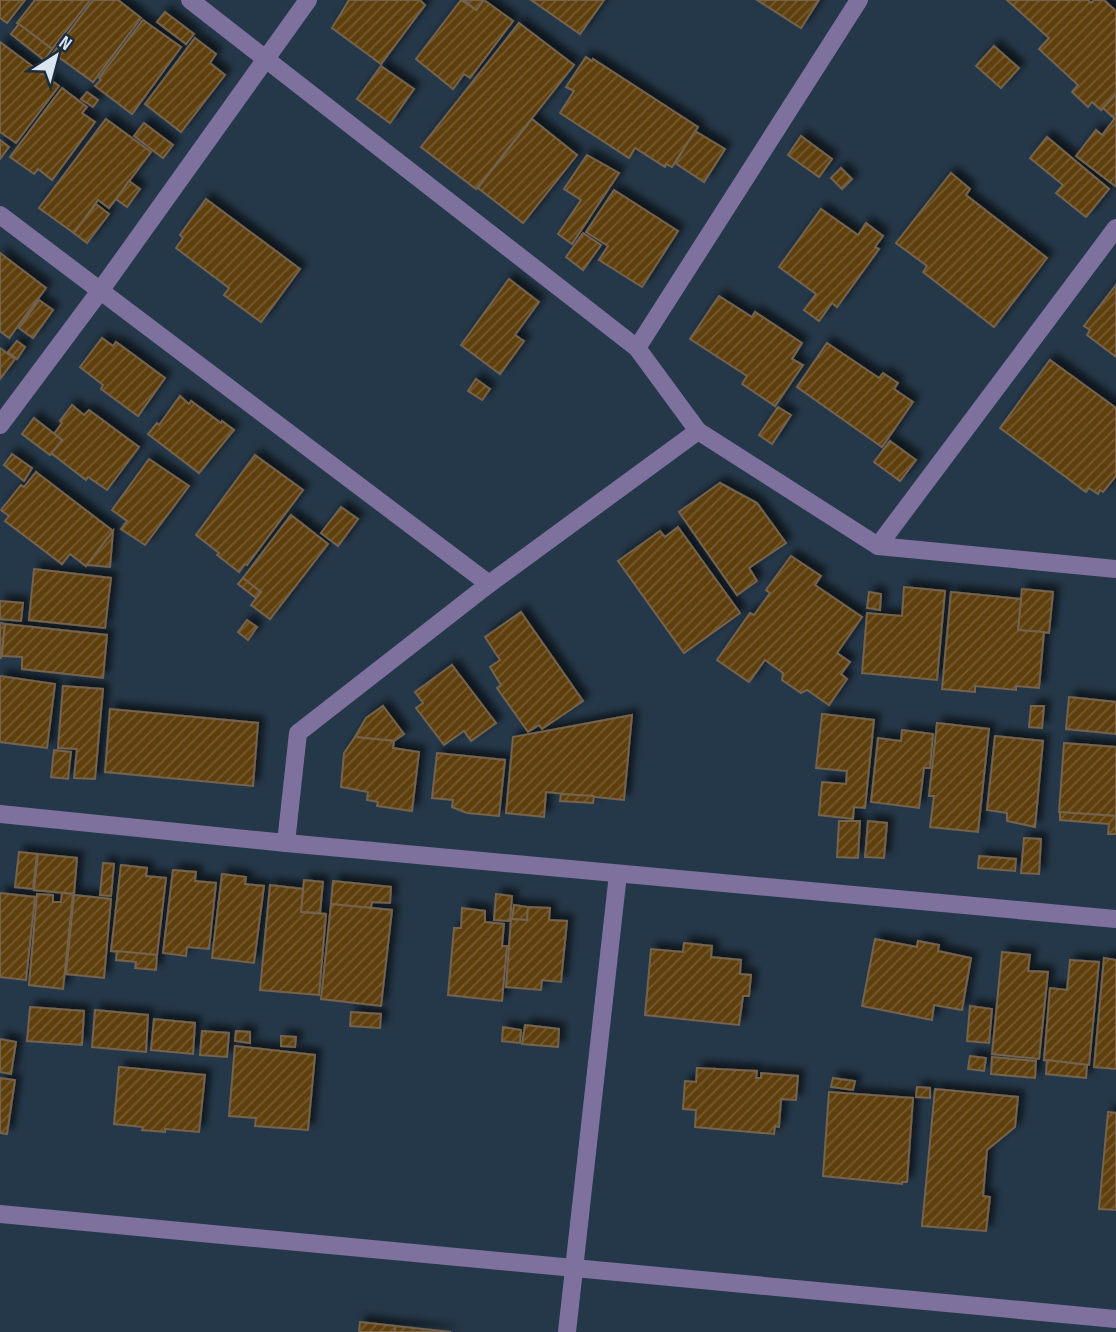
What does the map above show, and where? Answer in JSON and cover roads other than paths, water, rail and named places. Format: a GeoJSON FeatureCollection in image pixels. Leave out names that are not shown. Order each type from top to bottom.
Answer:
{"type":"FeatureCollection","features":[{"type":"Feature","properties":{"kind":"street"},"geometry":{"type":"LineString","coordinates":[[190,0],[637,348],[698,431],[878,546],[1116,569]]}},
{"type":"Feature","properties":{"kind":"street"},"geometry":{"type":"LineString","coordinates":[[0,425],[100,291],[308,0]]}},
{"type":"Feature","properties":{"kind":"street"},"geometry":{"type":"LineString","coordinates":[[637,348],[859,0]]}},
{"type":"Feature","properties":{"kind":"street"},"geometry":{"type":"LineString","coordinates":[[0,215],[488,584]]}},
{"type":"Feature","properties":{"kind":"street"},"geometry":{"type":"LineString","coordinates":[[878,546],[1116,228]]}},
{"type":"Feature","properties":{"kind":"street"},"geometry":{"type":"LineString","coordinates":[[286,843],[298,733],[488,584],[698,431]]}},
{"type":"Feature","properties":{"kind":"street"},"geometry":{"type":"LineString","coordinates":[[0,814],[1116,919]]}},
{"type":"Feature","properties":{"kind":"street"},"geometry":{"type":"LineString","coordinates":[[567,1332],[618,874]]}},
{"type":"Feature","properties":{"kind":"street"},"geometry":{"type":"LineString","coordinates":[[0,1214],[1116,1319]]}}]}
